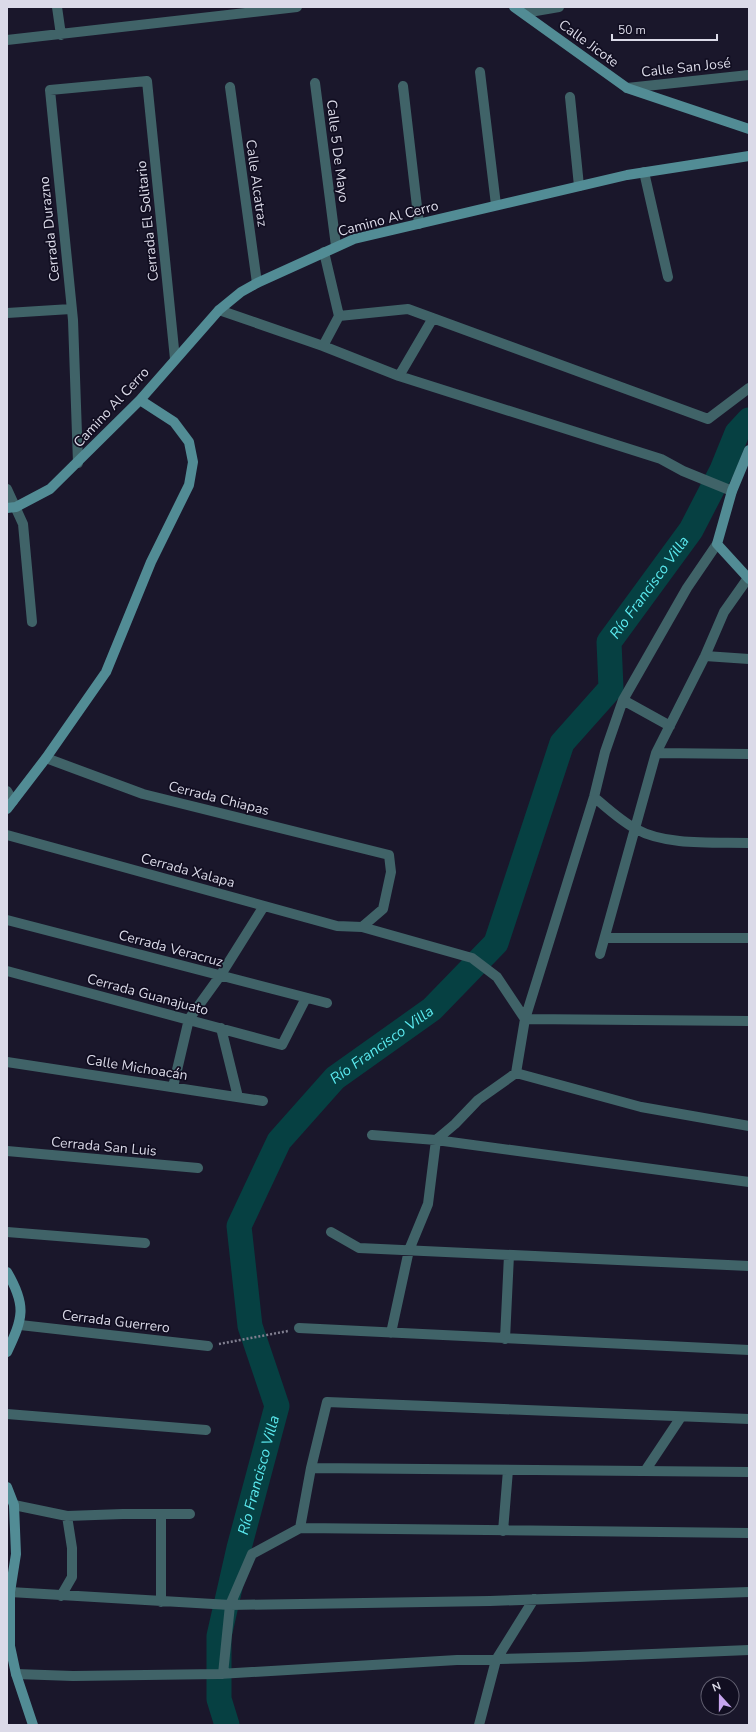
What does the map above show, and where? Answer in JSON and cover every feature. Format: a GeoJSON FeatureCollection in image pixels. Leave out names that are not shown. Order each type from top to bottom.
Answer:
{"type":"FeatureCollection","features":[{"type":"Feature","properties":{"kind":"main road","name":"Calle Jicote"},"geometry":{"type":"LineString","coordinates":[[514,7],[627,88],[749,129]]}},
{"type":"Feature","properties":{"kind":"main road","name":"Camino Al Cerro"},"geometry":{"type":"LineString","coordinates":[[11,508],[50,489],[78,463],[140,400],[219,310],[241,292],[257,283],[354,239],[644,172],[749,156]]}},
{"type":"Feature","properties":{"kind":"main road"},"geometry":{"type":"LineString","coordinates":[[10,805],[46,758],[106,672],[152,562],[190,486],[193,462],[189,442],[174,422],[140,400]]}},
{"type":"Feature","properties":{"kind":"main road"},"geometry":{"type":"LineString","coordinates":[[748,456],[732,491],[717,544],[749,579]]}},
{"type":"Feature","properties":{"kind":"main road"},"geometry":{"type":"LineString","coordinates":[[7,1272],[20,1297],[20,1324],[7,1352]]}},
{"type":"Feature","properties":{"kind":"main road"},"geometry":{"type":"LineString","coordinates":[[7,1487],[14,1505],[16,1554],[10,1592],[10,1646],[16,1674],[33,1725]]}},
{"type":"Feature","properties":{"kind":"street"},"geometry":{"type":"LineString","coordinates":[[57,7],[61,35]]}},
{"type":"Feature","properties":{"kind":"street"},"geometry":{"type":"LineString","coordinates":[[7,40],[297,7]]}},
{"type":"Feature","properties":{"kind":"street"},"geometry":{"type":"LineString","coordinates":[[524,13],[559,7]]}},
{"type":"Feature","properties":{"kind":"street"},"geometry":{"type":"LineString","coordinates":[[480,72],[496,206]]}},
{"type":"Feature","properties":{"kind":"street","name":"Calle San José"},"geometry":{"type":"LineString","coordinates":[[627,88],[749,75]]}},
{"type":"Feature","properties":{"kind":"street","name":"Cerrada Durazno"},"geometry":{"type":"LineString","coordinates":[[78,463],[71,309],[50,90],[147,80]]}},
{"type":"Feature","properties":{"kind":"street","name":"Cerrada El Solitario"},"geometry":{"type":"LineString","coordinates":[[147,80],[175,359]]}},
{"type":"Feature","properties":{"kind":"street","name":"Calle 5 De Mayo"},"geometry":{"type":"LineString","coordinates":[[315,83],[336,246]]}},
{"type":"Feature","properties":{"kind":"street"},"geometry":{"type":"LineString","coordinates":[[403,86],[419,224]]}},
{"type":"Feature","properties":{"kind":"street","name":"Calle Alcatraz"},"geometry":{"type":"LineString","coordinates":[[230,87],[257,283]]}},
{"type":"Feature","properties":{"kind":"street"},"geometry":{"type":"LineString","coordinates":[[570,97],[579,186]]}},
{"type":"Feature","properties":{"kind":"street"},"geometry":{"type":"LineString","coordinates":[[644,172],[668,277]]}},
{"type":"Feature","properties":{"kind":"street"},"geometry":{"type":"LineString","coordinates":[[323,346],[339,316],[324,252]]}},
{"type":"Feature","properties":{"kind":"street"},"geometry":{"type":"LineString","coordinates":[[7,313],[71,309]]}},
{"type":"Feature","properties":{"kind":"street"},"geometry":{"type":"LineString","coordinates":[[219,310],[323,346],[399,376],[661,459],[683,472],[732,491]]}},
{"type":"Feature","properties":{"kind":"street"},"geometry":{"type":"LineString","coordinates":[[339,316],[408,310],[708,418],[749,388]]}},
{"type":"Feature","properties":{"kind":"street"},"geometry":{"type":"LineString","coordinates":[[399,376],[433,318]]}},
{"type":"Feature","properties":{"kind":"street"},"geometry":{"type":"LineString","coordinates":[[7,489],[11,508],[23,524],[32,622]]}},
{"type":"Feature","properties":{"kind":"street"},"geometry":{"type":"LineString","coordinates":[[391,1333],[408,1250],[428,1204],[436,1140],[455,1124],[478,1100],[516,1073],[525,1019],[594,797],[605,752],[623,700],[687,588],[717,544]]}},
{"type":"Feature","properties":{"kind":"street"},"geometry":{"type":"LineString","coordinates":[[600,954],[656,753],[705,656],[724,612],[749,579]]}},
{"type":"Feature","properties":{"kind":"street"},"geometry":{"type":"LineString","coordinates":[[705,656],[749,659]]}},
{"type":"Feature","properties":{"kind":"street"},"geometry":{"type":"LineString","coordinates":[[623,700],[670,726]]}},
{"type":"Feature","properties":{"kind":"street"},"geometry":{"type":"LineString","coordinates":[[656,753],[749,754]]}},
{"type":"Feature","properties":{"kind":"street","name":"Cerrada Chiapas"},"geometry":{"type":"LineString","coordinates":[[46,758],[143,794],[389,855],[391,872],[383,909],[362,926]]}},
{"type":"Feature","properties":{"kind":"street"},"geometry":{"type":"LineString","coordinates":[[7,791],[10,805]]}},
{"type":"Feature","properties":{"kind":"street"},"geometry":{"type":"LineString","coordinates":[[594,797],[635,828],[648,835],[685,841],[749,843]]}},
{"type":"Feature","properties":{"kind":"street","name":"Cerrada Xalapa"},"geometry":{"type":"LineString","coordinates":[[7,836],[337,926],[362,926],[472,958],[497,977],[525,1019]]}},
{"type":"Feature","properties":{"kind":"street"},"geometry":{"type":"LineString","coordinates":[[173,1087],[189,1019],[220,976],[264,906]]}},
{"type":"Feature","properties":{"kind":"street","name":"Cerrada Veracruz"},"geometry":{"type":"LineString","coordinates":[[7,920],[327,1003]]}},
{"type":"Feature","properties":{"kind":"street"},"geometry":{"type":"LineString","coordinates":[[605,938],[749,938]]}},
{"type":"Feature","properties":{"kind":"street","name":"Cerrada Guanajuato"},"geometry":{"type":"LineString","coordinates":[[7,971],[282,1045],[306,998]]}},
{"type":"Feature","properties":{"kind":"street"},"geometry":{"type":"LineString","coordinates":[[525,1019],[749,1021]]}},
{"type":"Feature","properties":{"kind":"street"},"geometry":{"type":"LineString","coordinates":[[221,1028],[238,1097]]}},
{"type":"Feature","properties":{"kind":"street","name":"Calle Michoacán"},"geometry":{"type":"LineString","coordinates":[[7,1062],[263,1101]]}},
{"type":"Feature","properties":{"kind":"street"},"geometry":{"type":"LineString","coordinates":[[516,1073],[641,1107],[749,1126]]}},
{"type":"Feature","properties":{"kind":"street"},"geometry":{"type":"LineString","coordinates":[[372,1135],[436,1140],[749,1182]]}},
{"type":"Feature","properties":{"kind":"street","name":"Cerrada San Luis"},"geometry":{"type":"LineString","coordinates":[[7,1152],[198,1168]]}},
{"type":"Feature","properties":{"kind":"street"},"geometry":{"type":"LineString","coordinates":[[7,1232],[145,1243]]}},
{"type":"Feature","properties":{"kind":"street"},"geometry":{"type":"LineString","coordinates":[[331,1232],[359,1248],[749,1266]]}},
{"type":"Feature","properties":{"kind":"street"},"geometry":{"type":"LineString","coordinates":[[505,1339],[509,1255]]}},
{"type":"Feature","properties":{"kind":"street","name":"Cerrada Guerrero"},"geometry":{"type":"LineString","coordinates":[[20,1324],[208,1346]]}},
{"type":"Feature","properties":{"kind":"street"},"geometry":{"type":"LineString","coordinates":[[299,1328],[749,1350]]}},
{"type":"Feature","properties":{"kind":"street"},"geometry":{"type":"LineString","coordinates":[[300,1528],[311,1468],[327,1402],[749,1419]]}},
{"type":"Feature","properties":{"kind":"street"},"geometry":{"type":"LineString","coordinates":[[7,1414],[206,1430]]}},
{"type":"Feature","properties":{"kind":"street"},"geometry":{"type":"LineString","coordinates":[[645,1471],[681,1417]]}},
{"type":"Feature","properties":{"kind":"street"},"geometry":{"type":"LineString","coordinates":[[311,1468],[749,1472]]}},
{"type":"Feature","properties":{"kind":"street"},"geometry":{"type":"LineString","coordinates":[[503,1531],[508,1470]]}},
{"type":"Feature","properties":{"kind":"street"},"geometry":{"type":"LineString","coordinates":[[14,1505],[67,1516],[190,1514]]}},
{"type":"Feature","properties":{"kind":"street"},"geometry":{"type":"LineString","coordinates":[[161,1514],[161,1602]]}},
{"type":"Feature","properties":{"kind":"street"},"geometry":{"type":"LineString","coordinates":[[61,1596],[72,1578],[72,1548],[67,1516]]}},
{"type":"Feature","properties":{"kind":"street"},"geometry":{"type":"LineString","coordinates":[[223,1674],[230,1605],[252,1554],[300,1528],[749,1533]]}},
{"type":"Feature","properties":{"kind":"street"},"geometry":{"type":"LineString","coordinates":[[10,1592],[230,1605],[534,1599],[749,1592]]}},
{"type":"Feature","properties":{"kind":"street"},"geometry":{"type":"LineString","coordinates":[[478,1725],[496,1660],[534,1599]]}},
{"type":"Feature","properties":{"kind":"street"},"geometry":{"type":"LineString","coordinates":[[16,1674],[73,1676],[223,1674],[458,1660],[496,1660],[749,1650]]}},
{"type":"Feature","properties":{"kind":"path"},"geometry":{"type":"LineString","coordinates":[[208,1346],[299,1328]]}},
{"type":"Feature","properties":{"kind":"waterway","name":"Río Francisco Villa"},"geometry":{"type":"LineString","coordinates":[[227,1725],[219,1699],[219,1636],[239,1548],[277,1406],[250,1326],[239,1226],[279,1141],[335,1078],[432,1009],[496,943],[562,743],[611,688],[609,642],[691,530],[722,470],[737,433],[749,420]]}}]}
